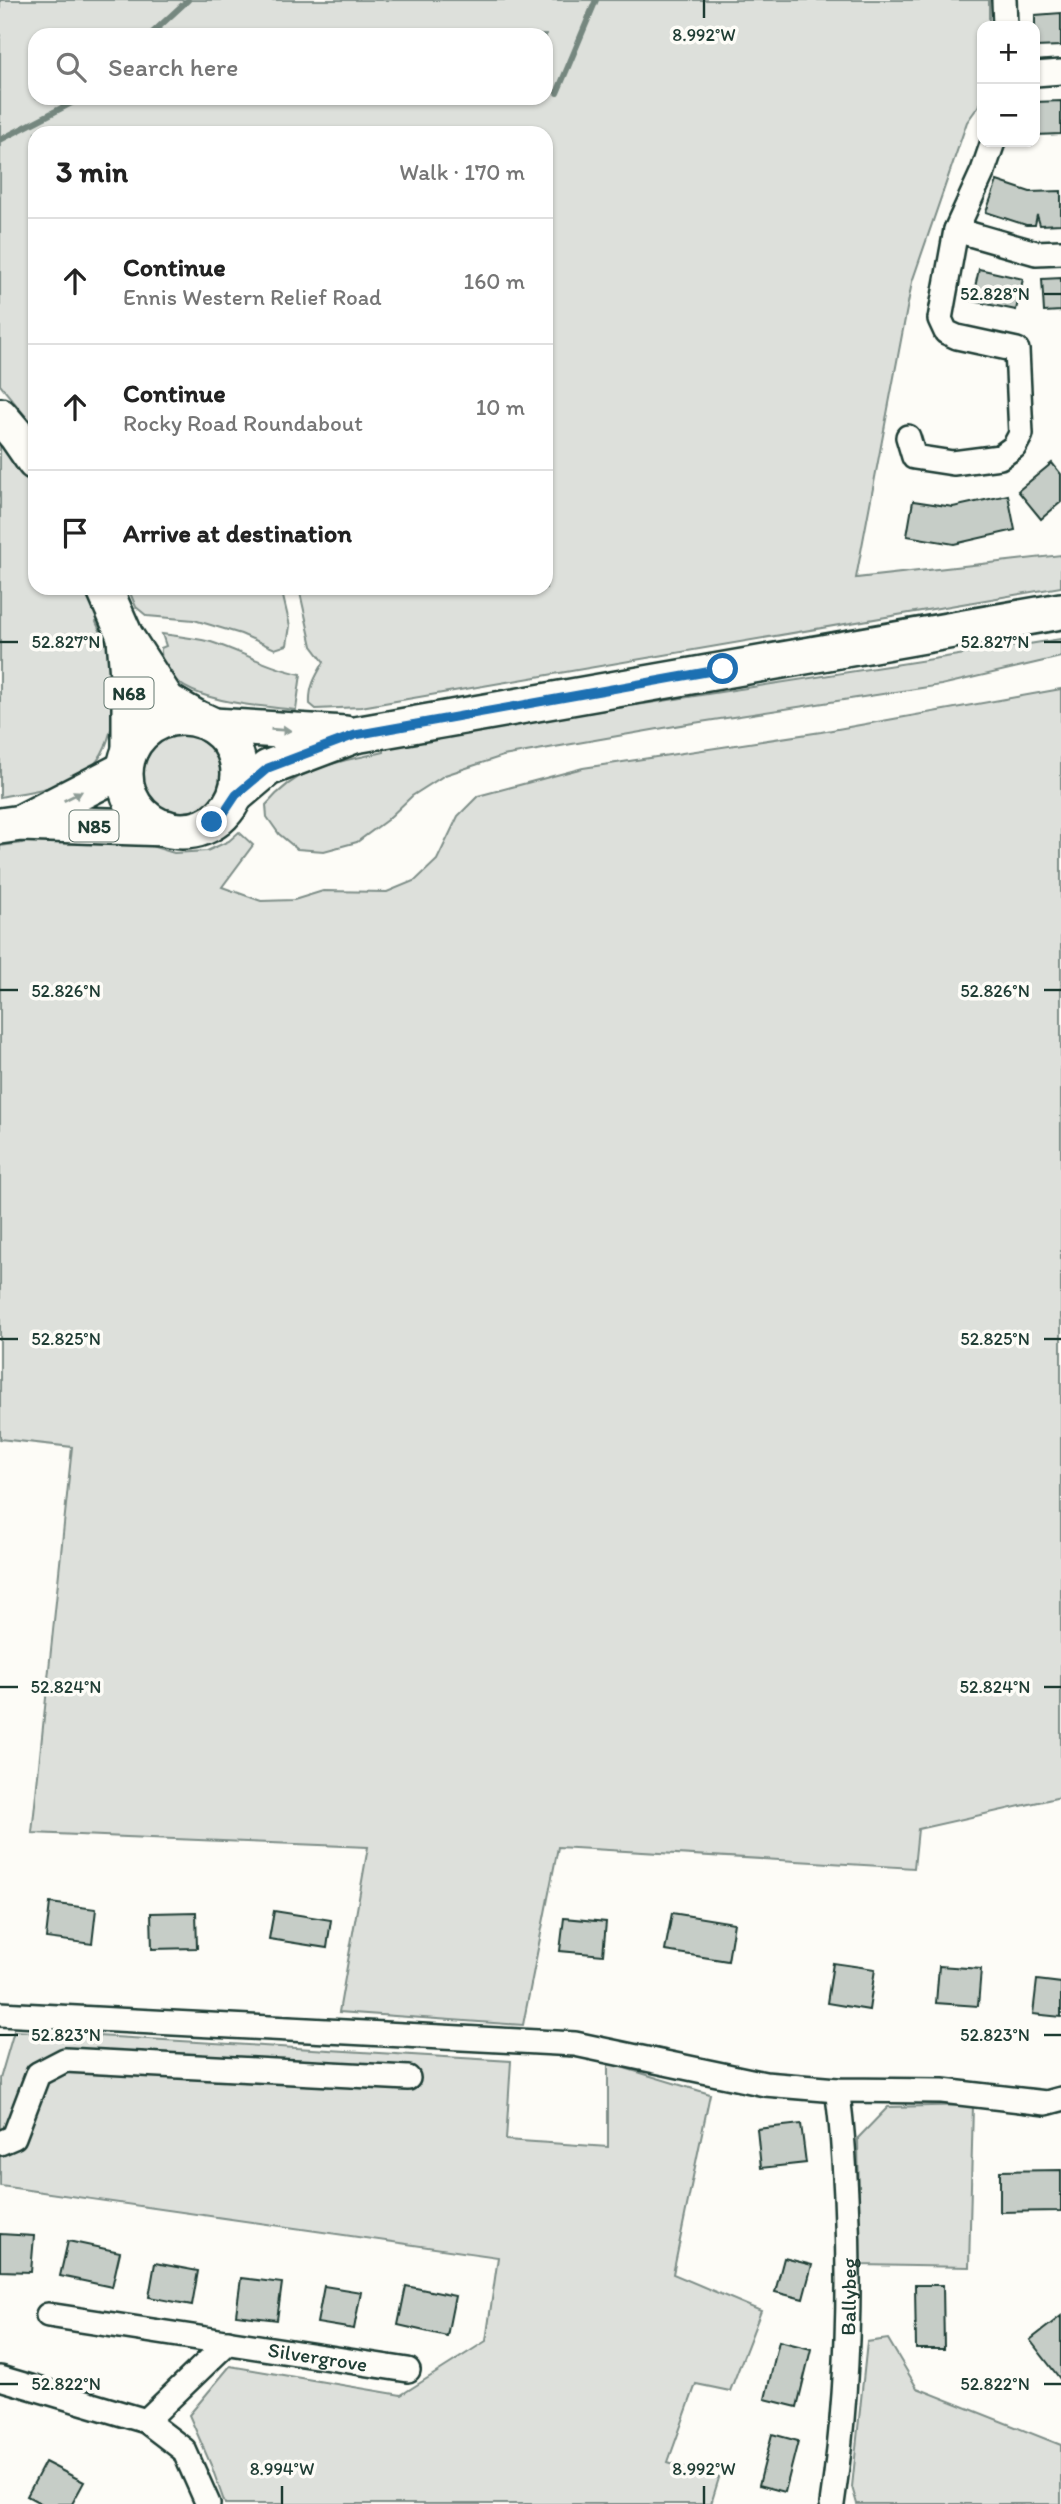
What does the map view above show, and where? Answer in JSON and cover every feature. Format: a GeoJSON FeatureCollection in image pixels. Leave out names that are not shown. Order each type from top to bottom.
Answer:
{"type":"FeatureCollection","features":[{"type":"Feature","properties":{"kind":"main road"},"geometry":{"type":"LineString","coordinates":[[0,415],[28,451]]}},
{"type":"Feature","properties":{"kind":"main road","name":"N68"},"geometry":{"type":"LineString","coordinates":[[107,595],[125,636],[167,701],[204,722]]}},
{"type":"Feature","properties":{"kind":"main road","name":"N85"},"geometry":{"type":"LineString","coordinates":[[10,824],[166,828],[182,831],[197,829],[224,813],[236,795],[268,768],[355,735],[1061,611]]}},
{"type":"Feature","properties":{"kind":"main road","name":"N68"},"geometry":{"type":"LineString","coordinates":[[125,636],[128,760]]}},
{"type":"Feature","properties":{"kind":"main road","name":"N85"},"geometry":{"type":"LineString","coordinates":[[166,828],[148,820],[135,806],[127,788],[128,760],[141,734],[157,723],[176,717],[204,722],[355,735]]}},
{"type":"Feature","properties":{"kind":"main road"},"geometry":{"type":"LineString","coordinates":[[204,722],[228,739],[237,756],[239,776],[236,795]]}},
{"type":"Feature","properties":{"kind":"main road","name":"N85"},"geometry":{"type":"LineString","coordinates":[[10,824],[128,760]]}},
{"type":"Feature","properties":{"kind":"street"},"geometry":{"type":"LineString","coordinates":[[1003,0],[1005,21]]}},
{"type":"Feature","properties":{"kind":"street"},"geometry":{"type":"LineString","coordinates":[[1040,74],[1061,72]]}},
{"type":"Feature","properties":{"kind":"street"},"geometry":{"type":"LineString","coordinates":[[908,437],[914,457],[953,463],[1000,457],[1014,447],[1021,434],[1017,350],[957,337],[946,331],[940,319],[956,230],[991,147]]}},
{"type":"Feature","properties":{"kind":"street"},"geometry":{"type":"LineString","coordinates":[[956,230],[1036,253],[1061,252]]}},
{"type":"Feature","properties":{"kind":"street"},"geometry":{"type":"LineString","coordinates":[[0,2014],[575,2044],[765,2084],[838,2090],[942,2091],[1045,2102],[1061,2099]]}},
{"type":"Feature","properties":{"kind":"street"},"geometry":{"type":"LineString","coordinates":[[0,2143],[14,2137],[38,2074],[65,2060],[408,2078]]}},
{"type":"Feature","properties":{"kind":"street","name":"Ballybeg"},"geometry":{"type":"LineString","coordinates":[[832,2504],[841,2444],[849,2267],[842,2120],[838,2090]]}},
{"type":"Feature","properties":{"kind":"street","name":"Silvergrove"},"geometry":{"type":"LineString","coordinates":[[48,2315],[408,2370]]}},
{"type":"Feature","properties":{"kind":"street"},"geometry":{"type":"LineString","coordinates":[[146,2421],[228,2343]]}},
{"type":"Feature","properties":{"kind":"street"},"geometry":{"type":"LineString","coordinates":[[0,2378],[146,2421],[184,2450],[208,2504]]}},
{"type":"Feature","properties":{"kind":"shaded area"},"geometry":{"type":"Polygon","coordinates":[[[0,0],[989,0],[989,21],[977,21],[977,108],[967,122],[912,282],[856,578],[1061,555],[1061,587],[361,707],[316,709],[310,704],[310,692],[324,662],[312,646],[301,595],[553,595],[553,126],[28,126],[28,419],[0,385],[0,0]]]}},
{"type":"Feature","properties":{"kind":"shaded area"},"geometry":{"type":"Polygon","coordinates":[[[0,441],[28,478],[28,595],[92,595],[103,617],[96,622],[111,657],[115,706],[108,740],[91,767],[79,776],[60,784],[0,797],[0,441]]]}},
{"type":"Feature","properties":{"kind":"shaded area"},"geometry":{"type":"Polygon","coordinates":[[[131,595],[283,595],[290,626],[287,645],[275,649],[241,634],[194,620],[147,616],[136,607],[131,595]]]}},
{"type":"Feature","properties":{"kind":"shaded area"},"geometry":{"type":"Polygon","coordinates":[[[162,634],[211,642],[301,674],[296,710],[235,703],[192,690],[175,680],[164,666],[161,648],[166,646],[162,634]]]}},
{"type":"Feature","properties":{"kind":"shaded area"},"geometry":{"type":"Polygon","coordinates":[[[1061,639],[1061,657],[941,685],[681,725],[503,756],[445,775],[412,796],[387,820],[357,842],[324,851],[297,849],[279,834],[267,817],[266,805],[292,781],[320,767],[384,752],[384,739],[521,723],[1061,639]]]}},
{"type":"Feature","properties":{"kind":"shaded area"},"geometry":{"type":"Polygon","coordinates":[[[1061,689],[1061,1797],[918,1829],[914,1868],[558,1847],[523,2025],[339,2012],[368,1847],[32,1833],[72,1447],[0,1439],[0,846],[22,843],[31,833],[135,841],[174,853],[207,851],[229,841],[239,832],[253,845],[222,887],[261,901],[294,900],[323,891],[387,892],[416,880],[437,860],[458,816],[478,796],[583,768],[821,732],[1061,689]]]}},
{"type":"Feature","properties":{"kind":"shaded area"},"geometry":{"type":"Polygon","coordinates":[[[183,729],[200,733],[215,742],[224,757],[228,774],[224,791],[215,806],[200,815],[183,819],[166,815],[151,806],[142,791],[138,774],[142,757],[151,742],[166,733],[183,729]]]}},
{"type":"Feature","properties":{"kind":"shaded area"},"geometry":{"type":"Polygon","coordinates":[[[14,2031],[511,2061],[506,2140],[608,2147],[608,2063],[710,2094],[673,2274],[761,2311],[730,2391],[696,2384],[668,2462],[719,2478],[711,2504],[225,2504],[189,2415],[230,2366],[401,2395],[486,2341],[498,2257],[0,2186],[0,2079],[14,2031]]]}},
{"type":"Feature","properties":{"kind":"shaded area"},"geometry":{"type":"Polygon","coordinates":[[[973,2105],[969,2267],[860,2265],[858,2138],[888,2107],[973,2105]]]}},
{"type":"Feature","properties":{"kind":"shaded area"},"geometry":{"type":"Polygon","coordinates":[[[888,2339],[917,2388],[1061,2445],[1061,2504],[857,2504],[852,2487],[867,2342],[888,2339]]]}},
{"type":"Feature","properties":{"kind":"building"},"geometry":{"type":"Polygon","coordinates":[[[1061,13],[1061,46],[1040,47],[1040,21],[1035,21],[1035,15],[1061,13]]]}},
{"type":"Feature","properties":{"kind":"building"},"geometry":{"type":"Polygon","coordinates":[[[1061,101],[1061,134],[1040,135],[1040,102],[1061,101]]]}},
{"type":"Feature","properties":{"kind":"building"},"geometry":{"type":"Polygon","coordinates":[[[997,181],[1030,192],[1061,191],[1061,224],[1040,225],[1037,215],[1035,225],[1026,225],[986,212],[997,181]]]}},
{"type":"Feature","properties":{"kind":"building"},"geometry":{"type":"Polygon","coordinates":[[[979,269],[1023,279],[1016,310],[972,301],[979,269]]]}},
{"type":"Feature","properties":{"kind":"building"},"geometry":{"type":"Polygon","coordinates":[[[1061,278],[1061,311],[1044,312],[1042,279],[1061,278]]]}},
{"type":"Feature","properties":{"kind":"building"},"geometry":{"type":"Polygon","coordinates":[[[1052,463],[1061,474],[1061,502],[1041,519],[1018,491],[1052,463]]]}},
{"type":"Feature","properties":{"kind":"building"},"geometry":{"type":"Polygon","coordinates":[[[1008,495],[1015,530],[954,544],[907,536],[913,501],[953,507],[1008,495]]]}},
{"type":"Feature","properties":{"kind":"building"},"geometry":{"type":"Polygon","coordinates":[[[50,1903],[96,1909],[92,1944],[46,1938],[50,1903]]]}},
{"type":"Feature","properties":{"kind":"building"},"geometry":{"type":"Polygon","coordinates":[[[274,1911],[331,1920],[327,1948],[269,1939],[274,1911]]]}},
{"type":"Feature","properties":{"kind":"building"},"geometry":{"type":"Polygon","coordinates":[[[196,1912],[197,1948],[152,1949],[151,1913],[196,1912]]]}},
{"type":"Feature","properties":{"kind":"building"},"geometry":{"type":"Polygon","coordinates":[[[672,1913],[734,1923],[728,1961],[665,1951],[672,1913]]]}},
{"type":"Feature","properties":{"kind":"building"},"geometry":{"type":"Polygon","coordinates":[[[564,1918],[606,1922],[603,1955],[560,1951],[564,1918]]]}},
{"type":"Feature","properties":{"kind":"building"},"geometry":{"type":"Polygon","coordinates":[[[833,1963],[875,1969],[869,2010],[827,2003],[833,1963]]]}},
{"type":"Feature","properties":{"kind":"building"},"geometry":{"type":"Polygon","coordinates":[[[939,1966],[981,1969],[978,2006],[936,2003],[939,1966]]]}},
{"type":"Feature","properties":{"kind":"building"},"geometry":{"type":"Polygon","coordinates":[[[1037,1980],[1061,1983],[1061,2017],[1033,2014],[1037,1980]]]}},
{"type":"Feature","properties":{"kind":"building"},"geometry":{"type":"Polygon","coordinates":[[[801,2124],[806,2163],[761,2168],[757,2129],[801,2124]]]}},
{"type":"Feature","properties":{"kind":"building"},"geometry":{"type":"Polygon","coordinates":[[[1061,2170],[1061,2211],[1000,2212],[1000,2171],[1061,2170]]]}},
{"type":"Feature","properties":{"kind":"building"},"geometry":{"type":"Polygon","coordinates":[[[0,2234],[34,2236],[31,2272],[0,2271],[0,2234]]]}},
{"type":"Feature","properties":{"kind":"building"},"geometry":{"type":"Polygon","coordinates":[[[68,2241],[120,2252],[112,2287],[60,2276],[68,2241]]]}},
{"type":"Feature","properties":{"kind":"building"},"geometry":{"type":"Polygon","coordinates":[[[784,2258],[812,2265],[803,2299],[775,2292],[784,2258]]]}},
{"type":"Feature","properties":{"kind":"building"},"geometry":{"type":"Polygon","coordinates":[[[155,2263],[198,2271],[192,2305],[149,2297],[155,2263]]]}},
{"type":"Feature","properties":{"kind":"building"},"geometry":{"type":"Polygon","coordinates":[[[241,2278],[282,2283],[277,2320],[236,2315],[241,2278]]]}},
{"type":"Feature","properties":{"kind":"building"},"geometry":{"type":"Polygon","coordinates":[[[915,2285],[943,2285],[944,2349],[916,2349],[915,2285]]]}},
{"type":"Feature","properties":{"kind":"building"},"geometry":{"type":"Polygon","coordinates":[[[324,2286],[361,2292],[354,2329],[317,2323],[324,2286]]]}},
{"type":"Feature","properties":{"kind":"building"},"geometry":{"type":"Polygon","coordinates":[[[406,2286],[455,2296],[447,2336],[398,2325],[406,2286]]]}},
{"type":"Feature","properties":{"kind":"building"},"geometry":{"type":"Polygon","coordinates":[[[1061,2316],[1061,2380],[1030,2340],[1061,2316]]]}},
{"type":"Feature","properties":{"kind":"building"},"geometry":{"type":"Polygon","coordinates":[[[779,2341],[811,2349],[797,2407],[765,2399],[779,2341]]]}},
{"type":"Feature","properties":{"kind":"building"},"geometry":{"type":"Polygon","coordinates":[[[772,2434],[798,2441],[785,2492],[759,2485],[772,2434]]]}},
{"type":"Feature","properties":{"kind":"building"},"geometry":{"type":"Polygon","coordinates":[[[45,2462],[84,2482],[72,2504],[42,2504],[27,2496],[45,2462]]]}},
{"type":"Feature","properties":{"kind":"waterway"},"geometry":{"type":"LineString","coordinates":[[158,28],[188,0]]}},
{"type":"Feature","properties":{"kind":"waterway"},"geometry":{"type":"LineString","coordinates":[[557,93],[596,0]]}},
{"type":"Feature","properties":{"kind":"waterway"},"geometry":{"type":"LineString","coordinates":[[0,140],[68,105]]}},
{"type":"Feature","properties":{"kind":"route"},"geometry":{"type":"LineString","coordinates":[[212,822],[224,813],[236,795],[268,768],[355,735],[723,669]]}}]}
